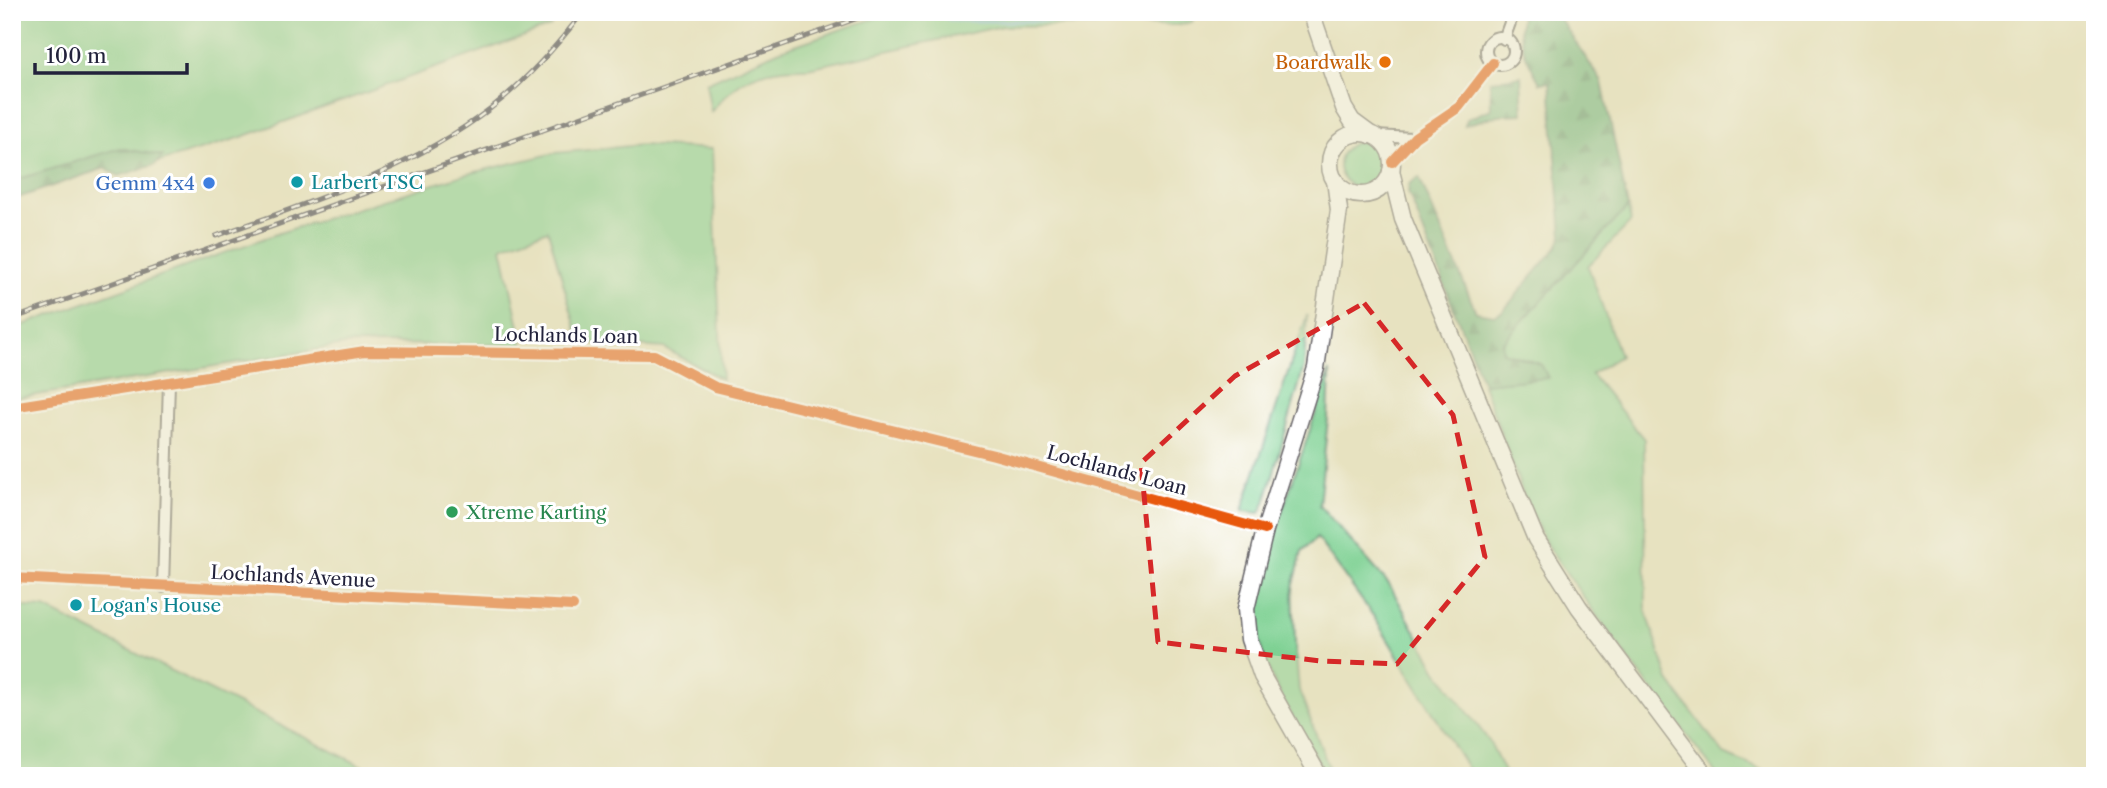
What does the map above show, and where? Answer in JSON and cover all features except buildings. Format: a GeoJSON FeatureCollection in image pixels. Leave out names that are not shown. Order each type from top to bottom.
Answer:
{"type":"FeatureCollection","features":[{"type":"Feature","properties":{"kind":"main road"},"geometry":{"type":"LineString","coordinates":[[1311,12],[1341,101],[1352,121],[1387,147],[1408,231],[1536,539],[1579,607],[1706,776]]}},
{"type":"Feature","properties":{"kind":"main road"},"geometry":{"type":"LineString","coordinates":[[1319,776],[1262,676],[1249,639],[1246,609],[1265,530],[1316,368],[1339,203],[1331,157],[1340,142],[1344,122],[1341,101]]}},
{"type":"Feature","properties":{"kind":"main road"},"geometry":{"type":"LineString","coordinates":[[1340,142],[1354,134],[1373,135]]}},
{"type":"Feature","properties":{"kind":"main road"},"geometry":{"type":"LineString","coordinates":[[1334,237],[1345,214],[1365,194],[1383,186],[1391,167]]}},
{"type":"Feature","properties":{"kind":"main road"},"geometry":{"type":"LineString","coordinates":[[1335,180],[1344,189],[1365,194],[1394,212],[1408,231]]}},
{"type":"Feature","properties":{"kind":"street"},"geometry":{"type":"LineString","coordinates":[[1504,38],[1514,12]]}},
{"type":"Feature","properties":{"kind":"street"},"geometry":{"type":"LineString","coordinates":[[1496,38],[1504,38],[1513,47],[1513,55],[1505,64],[1493,63],[1487,57],[1488,44],[1496,38]]}},
{"type":"Feature","properties":{"kind":"street"},"geometry":{"type":"LineString","coordinates":[[1391,167],[1415,137],[1459,107],[1493,63]]}},
{"type":"Feature","properties":{"kind":"street"},"geometry":{"type":"LineString","coordinates":[[1373,135],[1395,139],[1415,137]]}},
{"type":"Feature","properties":{"kind":"street","name":"Lochlands Loan"},"geometry":{"type":"LineString","coordinates":[[12,407],[365,351],[654,355],[715,387],[994,455],[1265,530]]}},
{"type":"Feature","properties":{"kind":"street"},"geometry":{"type":"LineString","coordinates":[[163,587],[169,382]]}},
{"type":"Feature","properties":{"kind":"street","name":"Lochlands Avenue"},"geometry":{"type":"LineString","coordinates":[[12,578],[573,606]]}},
{"type":"Feature","properties":{"kind":"highlighted area"},"geometry":{"type":"Polygon","coordinates":[[[1364,303],[1453,415],[1485,557],[1397,664],[1321,661],[1158,642],[1141,463],[1235,376],[1364,303]]]}},
{"type":"Feature","properties":{"kind":"green space"},"geometry":{"type":"Polygon","coordinates":[[[12,12],[557,12],[550,27],[239,138],[120,174],[109,167],[12,199],[12,12]]]}},
{"type":"Feature","properties":{"kind":"green space"},"geometry":{"type":"Polygon","coordinates":[[[893,12],[1196,12],[1192,22],[1178,25],[1003,26],[808,68],[778,69],[742,82],[711,112],[706,83],[780,50],[893,12]]]}},
{"type":"Feature","properties":{"kind":"green space"},"geometry":{"type":"Polygon","coordinates":[[[1522,12],[1561,12],[1560,19],[1602,82],[1628,207],[1502,343],[1503,352],[1541,364],[1548,378],[1483,384],[1408,192],[1409,184],[1419,177],[1476,312],[1495,315],[1503,311],[1557,247],[1562,236],[1550,82],[1540,83],[1527,57],[1520,31],[1522,12]]]}},
{"type":"Feature","properties":{"kind":"green space"},"geometry":{"type":"Polygon","coordinates":[[[1521,76],[1523,114],[1499,115],[1465,125],[1467,119],[1491,109],[1490,81],[1521,76]]]}},
{"type":"Feature","properties":{"kind":"green space"},"geometry":{"type":"Polygon","coordinates":[[[1362,142],[1378,149],[1385,165],[1378,181],[1362,188],[1346,181],[1339,165],[1346,149],[1362,142]]]}},
{"type":"Feature","properties":{"kind":"green space"},"geometry":{"type":"Polygon","coordinates":[[[641,145],[712,149],[722,379],[664,348],[580,342],[548,230],[502,247],[523,345],[350,344],[12,399],[12,329],[279,233],[463,175],[555,153],[641,145]]]}},
{"type":"Feature","properties":{"kind":"green space"},"geometry":{"type":"Polygon","coordinates":[[[120,148],[163,156],[155,165],[119,176],[104,168],[12,200],[12,181],[120,148]]]}},
{"type":"Feature","properties":{"kind":"green space"},"geometry":{"type":"Polygon","coordinates":[[[1628,207],[1631,222],[1588,266],[1620,356],[1591,374],[1644,439],[1646,610],[1669,681],[1724,754],[1776,776],[1718,776],[1608,632],[1546,544],[1526,502],[1483,384],[1547,378],[1529,360],[1503,352],[1502,343],[1628,207]]]}},
{"type":"Feature","properties":{"kind":"green space"},"geometry":{"type":"Polygon","coordinates":[[[1307,315],[1304,367],[1266,500],[1260,513],[1242,511],[1307,315]]]}},
{"type":"Feature","properties":{"kind":"green space"},"geometry":{"type":"Polygon","coordinates":[[[1330,371],[1319,505],[1389,584],[1436,669],[1489,741],[1506,776],[1472,776],[1374,617],[1317,538],[1302,551],[1293,588],[1295,643],[1299,690],[1332,776],[1327,776],[1301,733],[1267,666],[1255,619],[1254,594],[1330,371]]]}},
{"type":"Feature","properties":{"kind":"green space"},"geometry":{"type":"Polygon","coordinates":[[[12,606],[45,608],[382,776],[12,776],[12,606]]]}},
{"type":"Feature","properties":{"kind":"waterway"},"geometry":{"type":"LineString","coordinates":[[944,18],[955,21],[1043,21],[1185,13]]}},
{"type":"Feature","properties":{"kind":"railway"},"geometry":{"type":"LineString","coordinates":[[216,236],[394,167],[460,130],[516,87],[551,51],[583,12]]}},
{"type":"Feature","properties":{"kind":"railway"},"geometry":{"type":"LineString","coordinates":[[12,319],[875,12]]}},
{"type":"Feature","properties":{"kind":"cycle path"},"geometry":{"type":"LineString","coordinates":[[1392,162],[1415,137],[1459,107],[1493,63]]}},
{"type":"Feature","properties":{"kind":"cycle path"},"geometry":{"type":"LineString","coordinates":[[12,407],[365,351],[654,355],[715,387],[994,455],[1265,530]]}},
{"type":"Feature","properties":{"kind":"cycle path"},"geometry":{"type":"LineString","coordinates":[[12,578],[573,606]]}},
{"type":"Feature","properties":{"kind":"place","name":"Boardwalk"},"geometry":{"type":"Point","coordinates":[1385,62]}},
{"type":"Feature","properties":{"kind":"place","name":"Larbert TSC"},"geometry":{"type":"Point","coordinates":[297,182]}},
{"type":"Feature","properties":{"kind":"place","name":"Gemm 4x4"},"geometry":{"type":"Point","coordinates":[209,183]}},
{"type":"Feature","properties":{"kind":"place","name":"Xtreme Karting"},"geometry":{"type":"Point","coordinates":[452,512]}},
{"type":"Feature","properties":{"kind":"place","name":"Logan's House"},"geometry":{"type":"Point","coordinates":[76,605]}}]}
